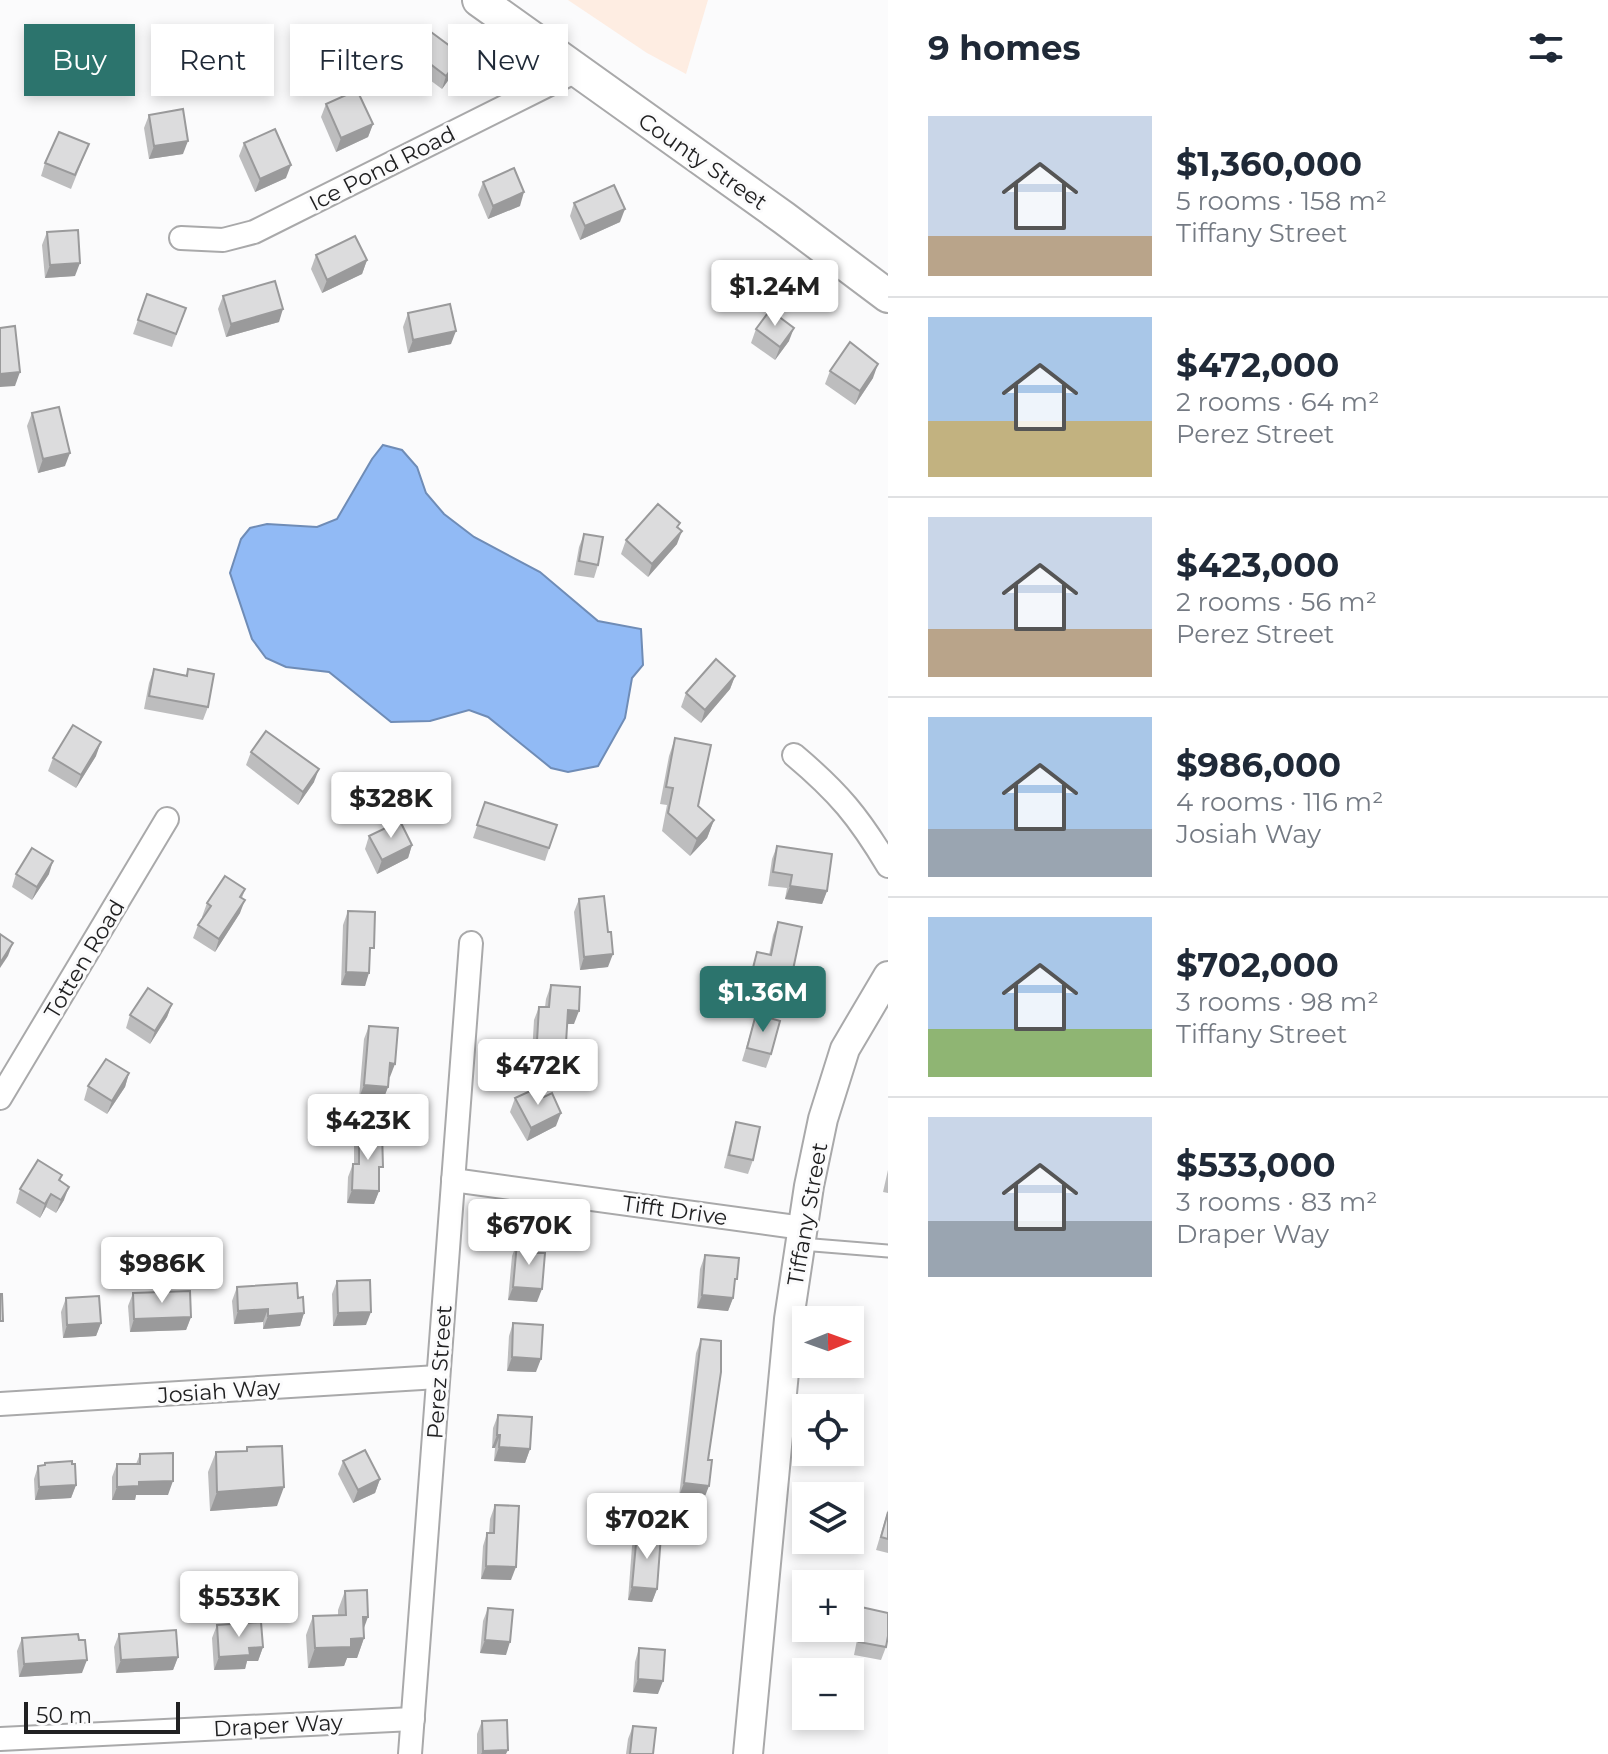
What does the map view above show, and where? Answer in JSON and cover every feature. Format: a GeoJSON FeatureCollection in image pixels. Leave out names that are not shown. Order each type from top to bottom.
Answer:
{"type":"FeatureCollection","features":[{"type":"Feature","properties":{"kind":"main road","name":"County Street"},"geometry":{"type":"LineString","coordinates":[[479,0],[888,296]]}},
{"type":"Feature","properties":{"kind":"street","name":"Ice Pond Road"},"geometry":{"type":"LineString","coordinates":[[181,238],[223,240],[254,232],[576,71]]}},
{"type":"Feature","properties":{"kind":"street"},"geometry":{"type":"LineString","coordinates":[[794,755],[832,787],[856,814],[888,866]]}},
{"type":"Feature","properties":{"kind":"street","name":"Totten Road"},"geometry":{"type":"LineString","coordinates":[[0,1098],[167,819]]}},
{"type":"Feature","properties":{"kind":"street","name":"Perez Street"},"geometry":{"type":"LineString","coordinates":[[410,1754],[471,943]]}},
{"type":"Feature","properties":{"kind":"street","name":"Tiffany Street"},"geometry":{"type":"LineString","coordinates":[[748,1754],[789,1319],[801,1236],[832,1086],[845,1049],[888,976]]}},
{"type":"Feature","properties":{"kind":"street","name":"Tifft Drive"},"geometry":{"type":"LineString","coordinates":[[453,1180],[801,1236]]}},
{"type":"Feature","properties":{"kind":"street","name":"Josiah Way"},"geometry":{"type":"LineString","coordinates":[[0,1404],[438,1377]]}},
{"type":"Feature","properties":{"kind":"street","name":"Draper Way"},"geometry":{"type":"LineString","coordinates":[[0,1739],[413,1719]]}},
{"type":"Feature","properties":{"kind":"lane"},"geometry":{"type":"LineString","coordinates":[[801,1236],[888,1251]]}},
{"type":"Feature","properties":{"kind":"shaded area"},"geometry":{"type":"Polygon","coordinates":[[[568,0],[708,0],[686,74],[647,53],[568,0]]]}},
{"type":"Feature","properties":{"kind":"water"},"geometry":{"type":"Polygon","coordinates":[[[383,445],[402,450],[417,467],[426,493],[444,514],[474,537],[540,572],[598,621],[641,629],[643,665],[632,678],[625,718],[598,766],[568,772],[551,768],[488,717],[469,710],[430,721],[391,722],[329,672],[286,667],[266,658],[252,639],[230,573],[241,539],[250,528],[267,524],[317,527],[337,519],[383,445]]]}},
{"type":"Feature","properties":{"kind":"building"},"geometry":{"type":"Polygon","coordinates":[[[432,33],[448,45],[446,76],[432,65],[432,33]]]}},
{"type":"Feature","properties":{"kind":"building"},"geometry":{"type":"Polygon","coordinates":[[[344,96],[360,96],[373,124],[341,138],[326,104],[344,96]]]}},
{"type":"Feature","properties":{"kind":"building"},"geometry":{"type":"Polygon","coordinates":[[[183,109],[188,141],[154,146],[149,115],[183,109]]]}},
{"type":"Feature","properties":{"kind":"building"},"geometry":{"type":"Polygon","coordinates":[[[275,129],[291,165],[260,179],[244,143],[275,129]]]}},
{"type":"Feature","properties":{"kind":"building"},"geometry":{"type":"Polygon","coordinates":[[[59,132],[89,144],[75,175],[45,163],[59,132]]]}},
{"type":"Feature","properties":{"kind":"building"},"geometry":{"type":"Polygon","coordinates":[[[514,168],[524,192],[493,206],[483,182],[514,168]]]}},
{"type":"Feature","properties":{"kind":"building"},"geometry":{"type":"Polygon","coordinates":[[[614,185],[625,209],[585,226],[574,203],[614,185]]]}},
{"type":"Feature","properties":{"kind":"building"},"geometry":{"type":"Polygon","coordinates":[[[78,230],[80,263],[50,265],[47,232],[78,230]]]}},
{"type":"Feature","properties":{"kind":"building"},"geometry":{"type":"Polygon","coordinates":[[[355,236],[367,260],[327,280],[316,255],[355,236]]]}},
{"type":"Feature","properties":{"kind":"building"},"geometry":{"type":"Polygon","coordinates":[[[275,281],[283,309],[231,324],[223,296],[275,281]]]}},
{"type":"Feature","properties":{"kind":"building"},"geometry":{"type":"Polygon","coordinates":[[[147,294],[186,308],[176,334],[138,320],[147,294]]]}},
{"type":"Feature","properties":{"kind":"building"},"geometry":{"type":"Polygon","coordinates":[[[450,304],[456,331],[413,340],[408,313],[450,304]]]}},
{"type":"Feature","properties":{"kind":"building"},"geometry":{"type":"Polygon","coordinates":[[[770,310],[794,328],[780,347],[756,329],[770,310]]]}},
{"type":"Feature","properties":{"kind":"building"},"geometry":{"type":"Polygon","coordinates":[[[15,326],[20,372],[0,374],[0,328],[15,326]]]}},
{"type":"Feature","properties":{"kind":"building"},"geometry":{"type":"Polygon","coordinates":[[[850,342],[878,364],[860,391],[830,371],[850,342]]]}},
{"type":"Feature","properties":{"kind":"building"},"geometry":{"type":"Polygon","coordinates":[[[59,407],[70,453],[43,459],[32,413],[59,407]]]}},
{"type":"Feature","properties":{"kind":"building"},"geometry":{"type":"Polygon","coordinates":[[[658,504],[680,523],[677,527],[682,531],[652,564],[626,540],[658,504]]]}},
{"type":"Feature","properties":{"kind":"building"},"geometry":{"type":"Polygon","coordinates":[[[584,534],[603,537],[598,565],[579,561],[584,534]]]}},
{"type":"Feature","properties":{"kind":"building"},"geometry":{"type":"Polygon","coordinates":[[[716,659],[735,676],[705,710],[686,693],[716,659]]]}},
{"type":"Feature","properties":{"kind":"building"},"geometry":{"type":"Polygon","coordinates":[[[154,669],[187,676],[188,669],[214,674],[208,707],[149,696],[154,669]]]}},
{"type":"Feature","properties":{"kind":"building"},"geometry":{"type":"Polygon","coordinates":[[[73,725],[101,742],[81,775],[53,758],[73,725]]]}},
{"type":"Feature","properties":{"kind":"building"},"geometry":{"type":"Polygon","coordinates":[[[266,731],[319,769],[303,792],[251,752],[266,731]]]}},
{"type":"Feature","properties":{"kind":"building"},"geometry":{"type":"Polygon","coordinates":[[[675,738],[711,745],[698,806],[714,820],[697,839],[668,813],[673,788],[666,787],[675,738]]]}},
{"type":"Feature","properties":{"kind":"building"},"geometry":{"type":"Polygon","coordinates":[[[485,802],[557,825],[549,848],[477,825],[485,802]]]}},
{"type":"Feature","properties":{"kind":"building"},"geometry":{"type":"Polygon","coordinates":[[[400,821],[412,845],[382,860],[369,836],[400,821]]]}},
{"type":"Feature","properties":{"kind":"building"},"geometry":{"type":"Polygon","coordinates":[[[777,846],[832,854],[827,891],[790,886],[792,875],[773,872],[777,846]]]}},
{"type":"Feature","properties":{"kind":"building"},"geometry":{"type":"Polygon","coordinates":[[[32,848],[53,861],[37,887],[16,874],[32,848]]]}},
{"type":"Feature","properties":{"kind":"building"},"geometry":{"type":"Polygon","coordinates":[[[225,876],[245,889],[240,897],[245,900],[219,939],[198,925],[211,906],[207,903],[225,876]]]}},
{"type":"Feature","properties":{"kind":"building"},"geometry":{"type":"Polygon","coordinates":[[[604,896],[613,954],[584,957],[579,899],[604,896]]]}},
{"type":"Feature","properties":{"kind":"building"},"geometry":{"type":"Polygon","coordinates":[[[348,911],[375,912],[374,948],[370,948],[369,973],[346,972],[348,911]]]}},
{"type":"Feature","properties":{"kind":"building"},"geometry":{"type":"Polygon","coordinates":[[[778,922],[802,927],[790,984],[761,978],[763,970],[753,968],[757,952],[771,955],[778,922]]]}},
{"type":"Feature","properties":{"kind":"building"},"geometry":{"type":"Polygon","coordinates":[[[0,934],[13,943],[0,963],[0,934]]]}},
{"type":"Feature","properties":{"kind":"building"},"geometry":{"type":"Polygon","coordinates":[[[551,985],[580,987],[579,1011],[568,1010],[566,1043],[537,1041],[539,1007],[549,1007],[551,985]]]}},
{"type":"Feature","properties":{"kind":"building"},"geometry":{"type":"Polygon","coordinates":[[[148,988],[172,1004],[155,1031],[130,1015],[148,988]]]}},
{"type":"Feature","properties":{"kind":"building"},"geometry":{"type":"Polygon","coordinates":[[[756,1014],[780,1021],[771,1054],[747,1048],[756,1014]]]}},
{"type":"Feature","properties":{"kind":"building"},"geometry":{"type":"Polygon","coordinates":[[[369,1026],[398,1028],[395,1064],[390,1063],[388,1087],[364,1085],[369,1026]]]}},
{"type":"Feature","properties":{"kind":"building"},"geometry":{"type":"Polygon","coordinates":[[[106,1059],[129,1073],[112,1101],[88,1086],[106,1059]]]}},
{"type":"Feature","properties":{"kind":"building"},"geometry":{"type":"Polygon","coordinates":[[[539,1087],[544,1097],[552,1093],[561,1113],[531,1128],[515,1098],[539,1087]]]}},
{"type":"Feature","properties":{"kind":"building"},"geometry":{"type":"Polygon","coordinates":[[[736,1122],[760,1127],[753,1160],[729,1155],[736,1122]]]}},
{"type":"Feature","properties":{"kind":"building"},"geometry":{"type":"Polygon","coordinates":[[[359,1131],[382,1132],[383,1167],[379,1167],[379,1191],[352,1190],[353,1164],[359,1164],[359,1131]]]}},
{"type":"Feature","properties":{"kind":"building"},"geometry":{"type":"Polygon","coordinates":[[[38,1160],[62,1175],[59,1180],[69,1187],[61,1200],[51,1194],[45,1204],[20,1189],[38,1160]]]}},
{"type":"Feature","properties":{"kind":"building"},"geometry":{"type":"Polygon","coordinates":[[[517,1243],[537,1245],[536,1253],[545,1253],[542,1289],[513,1287],[517,1243]]]}},
{"type":"Feature","properties":{"kind":"building"},"geometry":{"type":"Polygon","coordinates":[[[705,1255],[739,1258],[733,1298],[702,1295],[705,1255]]]}},
{"type":"Feature","properties":{"kind":"building"},"geometry":{"type":"Polygon","coordinates":[[[370,1280],[371,1312],[338,1313],[337,1281],[370,1280]]]}},
{"type":"Feature","properties":{"kind":"building"},"geometry":{"type":"Polygon","coordinates":[[[297,1283],[298,1298],[303,1297],[304,1313],[268,1316],[268,1309],[238,1311],[237,1287],[297,1283]]]}},
{"type":"Feature","properties":{"kind":"building"},"geometry":{"type":"Polygon","coordinates":[[[190,1291],[191,1317],[134,1319],[133,1293],[190,1291]]]}},
{"type":"Feature","properties":{"kind":"building"},"geometry":{"type":"Polygon","coordinates":[[[2,1294],[3,1321],[0,1321],[2,1294]]]}},
{"type":"Feature","properties":{"kind":"building"},"geometry":{"type":"Polygon","coordinates":[[[99,1296],[101,1323],[67,1325],[66,1298],[99,1296]]]}},
{"type":"Feature","properties":{"kind":"building"},"geometry":{"type":"Polygon","coordinates":[[[513,1323],[543,1325],[541,1359],[512,1357],[513,1323]]]}},
{"type":"Feature","properties":{"kind":"building"},"geometry":{"type":"Polygon","coordinates":[[[701,1339],[721,1341],[721,1372],[708,1460],[712,1460],[709,1486],[684,1483],[701,1339]]]}},
{"type":"Feature","properties":{"kind":"building"},"geometry":{"type":"Polygon","coordinates":[[[498,1415],[532,1417],[530,1449],[499,1447],[498,1415]]]}},
{"type":"Feature","properties":{"kind":"building"},"geometry":{"type":"Polygon","coordinates":[[[282,1446],[284,1487],[217,1492],[216,1452],[282,1446]]]}},
{"type":"Feature","properties":{"kind":"building"},"geometry":{"type":"Polygon","coordinates":[[[365,1450],[380,1479],[358,1490],[343,1461],[365,1450]]]}},
{"type":"Feature","properties":{"kind":"building"},"geometry":{"type":"Polygon","coordinates":[[[173,1453],[173,1481],[139,1482],[139,1486],[117,1487],[117,1464],[140,1464],[140,1454],[173,1453]]]}},
{"type":"Feature","properties":{"kind":"building"},"geometry":{"type":"Polygon","coordinates":[[[72,1461],[75,1464],[76,1485],[39,1487],[38,1466],[72,1461]]]}},
{"type":"Feature","properties":{"kind":"building"},"geometry":{"type":"Polygon","coordinates":[[[495,1505],[519,1506],[516,1567],[486,1566],[487,1533],[494,1533],[495,1505]]]}},
{"type":"Feature","properties":{"kind":"building"},"geometry":{"type":"Polygon","coordinates":[[[888,1512],[888,1539],[881,1537],[888,1512]]]}},
{"type":"Feature","properties":{"kind":"building"},"geometry":{"type":"Polygon","coordinates":[[[637,1533],[661,1535],[657,1589],[632,1587],[637,1533]]]}},
{"type":"Feature","properties":{"kind":"building"},"geometry":{"type":"Polygon","coordinates":[[[367,1590],[368,1617],[363,1617],[364,1638],[351,1639],[351,1647],[315,1648],[313,1616],[346,1615],[345,1591],[367,1590]]]}},
{"type":"Feature","properties":{"kind":"building"},"geometry":{"type":"Polygon","coordinates":[[[488,1608],[513,1610],[510,1642],[485,1640],[488,1608]]]}},
{"type":"Feature","properties":{"kind":"building"},"geometry":{"type":"Polygon","coordinates":[[[864,1608],[888,1613],[886,1647],[859,1642],[864,1642],[864,1608]]]}},
{"type":"Feature","properties":{"kind":"building"},"geometry":{"type":"Polygon","coordinates":[[[261,1622],[263,1647],[249,1648],[250,1655],[219,1657],[217,1625],[261,1622]]]}},
{"type":"Feature","properties":{"kind":"building"},"geometry":{"type":"Polygon","coordinates":[[[176,1630],[178,1657],[121,1660],[119,1634],[176,1630]]]}},
{"type":"Feature","properties":{"kind":"building"},"geometry":{"type":"Polygon","coordinates":[[[78,1634],[79,1640],[85,1640],[87,1660],[24,1664],[22,1638],[78,1634]]]}},
{"type":"Feature","properties":{"kind":"building"},"geometry":{"type":"Polygon","coordinates":[[[639,1648],[665,1650],[663,1681],[638,1679],[639,1648]]]}},
{"type":"Feature","properties":{"kind":"building"},"geometry":{"type":"Polygon","coordinates":[[[507,1720],[508,1750],[483,1751],[482,1721],[507,1720]]]}},
{"type":"Feature","properties":{"kind":"building"},"geometry":{"type":"Polygon","coordinates":[[[633,1726],[656,1728],[653,1754],[630,1754],[633,1726]]]}}]}
